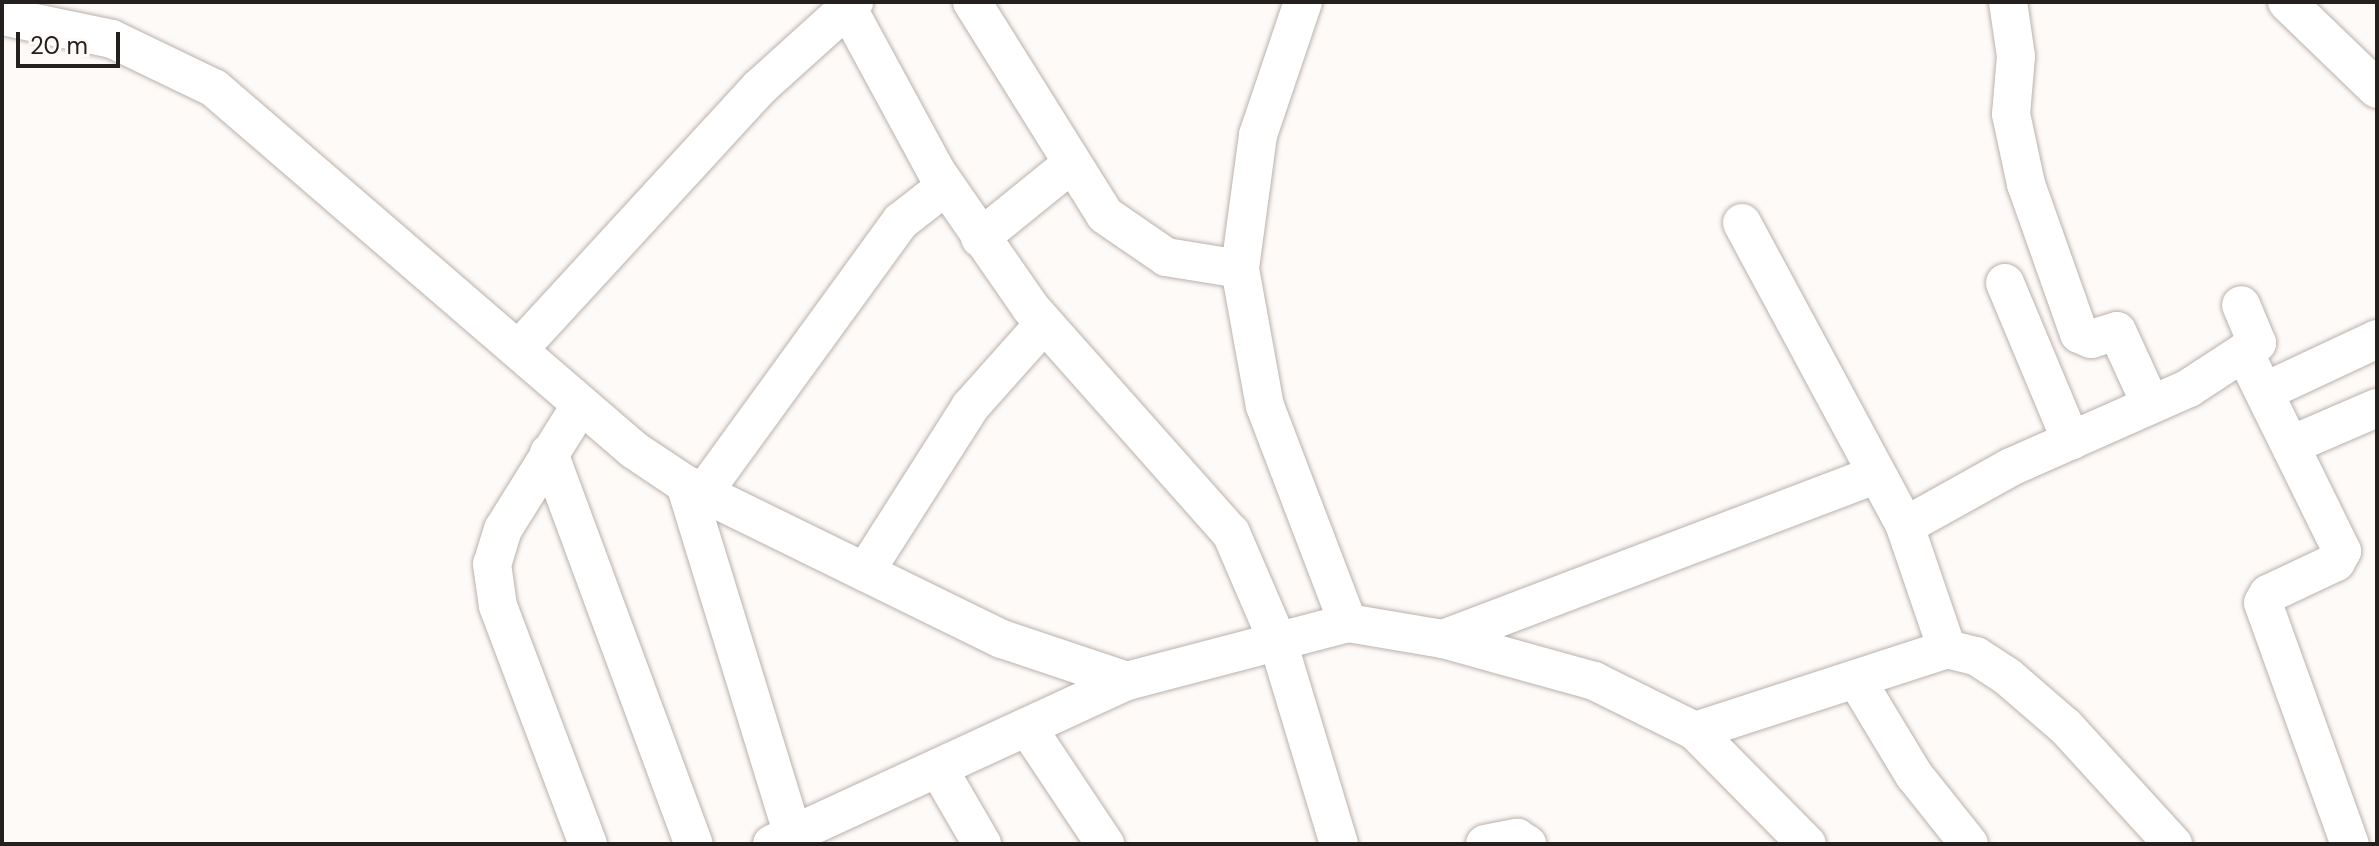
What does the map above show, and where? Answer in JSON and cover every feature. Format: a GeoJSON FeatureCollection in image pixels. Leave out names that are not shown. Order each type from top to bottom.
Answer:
{"type":"FeatureCollection","features":[{"type":"Feature","properties":{"kind":"street"},"geometry":{"type":"LineString","coordinates":[[972,2],[1069,166],[1105,215],[1135,241],[1166,257],[1240,269]]}},
{"type":"Feature","properties":{"kind":"street"},"geometry":{"type":"LineString","coordinates":[[1303,2],[1258,135],[1240,269],[1265,406],[1348,623]]}},
{"type":"Feature","properties":{"kind":"street"},"geometry":{"type":"LineString","coordinates":[[2008,2],[2016,56],[2008,98],[2026,184],[2079,334],[2091,339],[2117,331],[2151,405]]}},
{"type":"Feature","properties":{"kind":"street"},"geometry":{"type":"LineString","coordinates":[[2287,2],[2377,89]]}},
{"type":"Feature","properties":{"kind":"street"},"geometry":{"type":"LineString","coordinates":[[506,339],[760,87],[851,4],[946,186],[980,238],[1044,324],[1215,509],[1252,572],[1278,642],[1339,844]]}},
{"type":"Feature","properties":{"kind":"street"},"geometry":{"type":"LineString","coordinates":[[2,16],[112,39],[203,82],[506,339],[580,406],[696,486],[1002,639],[1127,681]]}},
{"type":"Feature","properties":{"kind":"street"},"geometry":{"type":"LineString","coordinates":[[980,238],[1069,166]]}},
{"type":"Feature","properties":{"kind":"street"},"geometry":{"type":"LineString","coordinates":[[696,486],[901,221],[946,186]]}},
{"type":"Feature","properties":{"kind":"street"},"geometry":{"type":"LineString","coordinates":[[1742,223],[1905,526],[1947,649]]}},
{"type":"Feature","properties":{"kind":"street"},"geometry":{"type":"LineString","coordinates":[[2005,283],[2071,441]]}},
{"type":"Feature","properties":{"kind":"street"},"geometry":{"type":"LineString","coordinates":[[1905,526],[2071,441],[2151,405],[2244,352],[2257,343],[2241,305]]}},
{"type":"Feature","properties":{"kind":"street"},"geometry":{"type":"LineString","coordinates":[[865,572],[970,407],[1044,324]]}},
{"type":"Feature","properties":{"kind":"street"},"geometry":{"type":"LineString","coordinates":[[2264,392],[2377,339]]}},
{"type":"Feature","properties":{"kind":"street"},"geometry":{"type":"LineString","coordinates":[[2244,352],[2291,445],[2341,557],[2268,594],[2264,615],[2350,844]]}},
{"type":"Feature","properties":{"kind":"street"},"geometry":{"type":"LineString","coordinates":[[580,406],[497,543],[493,587],[588,844]]}},
{"type":"Feature","properties":{"kind":"street"},"geometry":{"type":"LineString","coordinates":[[2291,445],[2377,408]]}},
{"type":"Feature","properties":{"kind":"street"},"geometry":{"type":"LineString","coordinates":[[549,453],[694,844]]}},
{"type":"Feature","properties":{"kind":"street"},"geometry":{"type":"LineString","coordinates":[[1443,639],[1875,475]]}},
{"type":"Feature","properties":{"kind":"street"},"geometry":{"type":"LineString","coordinates":[[696,486],[807,836],[938,768],[1127,681],[1348,623],[1443,639],[1594,681],[1695,731],[1807,844]]}},
{"type":"Feature","properties":{"kind":"street"},"geometry":{"type":"LineString","coordinates":[[1695,731],[1947,649],[1976,656],[2008,677],[2066,727],[2173,844]]}},
{"type":"Feature","properties":{"kind":"street"},"geometry":{"type":"LineString","coordinates":[[1856,679],[1914,775],[1969,844]]}},
{"type":"Feature","properties":{"kind":"street"},"geometry":{"type":"LineString","coordinates":[[1027,727],[1105,844]]}},
{"type":"Feature","properties":{"kind":"street"},"geometry":{"type":"LineString","coordinates":[[938,768],[982,844]]}},
{"type":"Feature","properties":{"kind":"street"},"geometry":{"type":"LineString","coordinates":[[1485,844],[1517,838],[1527,844]]}}]}
